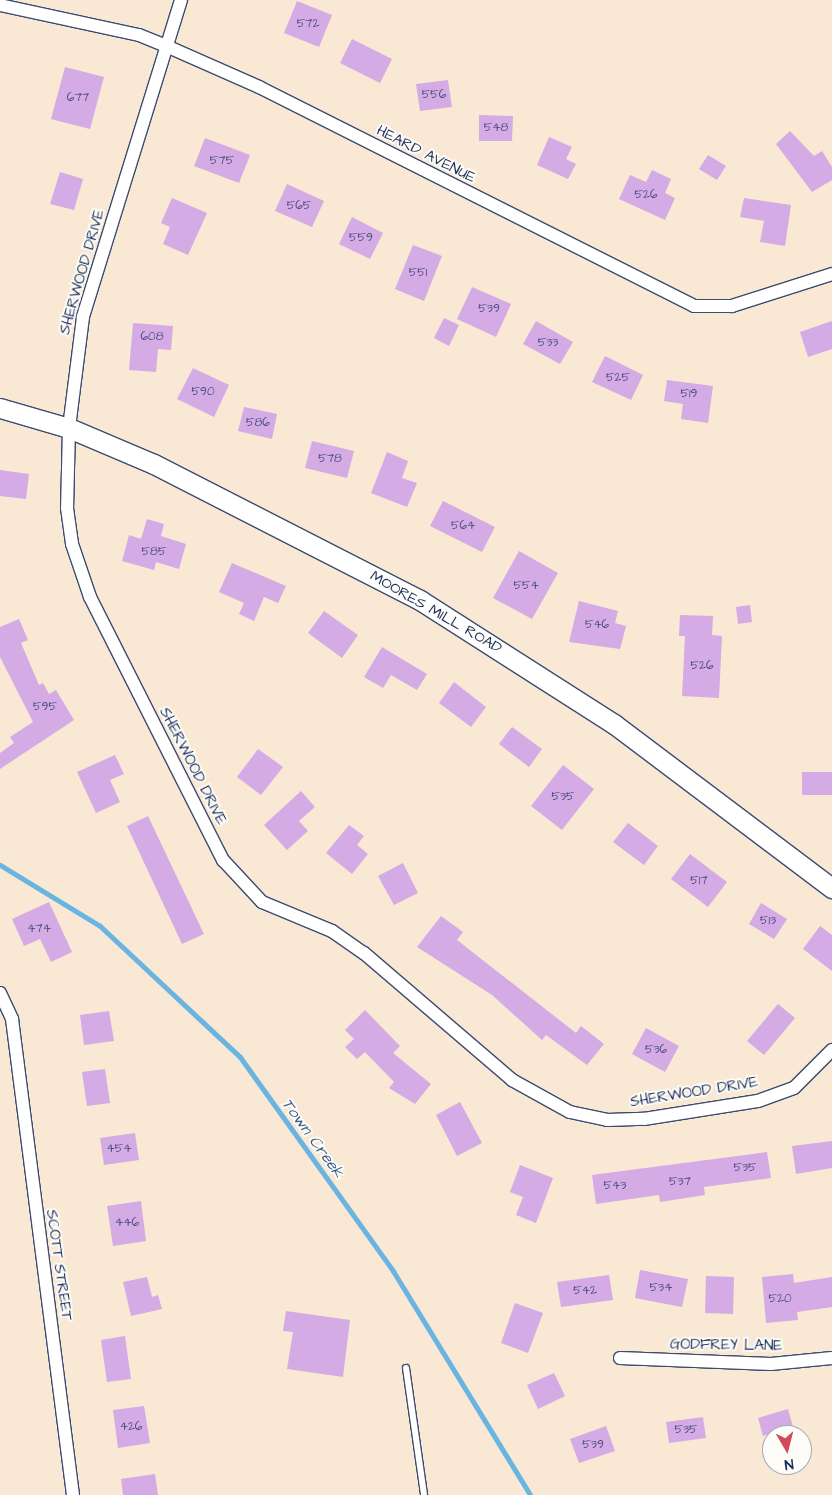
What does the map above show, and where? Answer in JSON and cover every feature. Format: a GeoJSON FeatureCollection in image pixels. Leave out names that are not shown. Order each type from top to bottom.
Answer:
{"type":"FeatureCollection","features":[{"type":"Feature","properties":{"kind":"street","name":"SHERWOOD DRIVE"},"geometry":{"type":"LineString","coordinates":[[181,0],[83,318],[69,428],[67,508],[72,544],[90,597],[223,860],[262,902],[332,931],[364,953],[512,1080],[570,1112],[607,1120],[644,1119],[758,1100],[794,1088],[832,1050]]}},
{"type":"Feature","properties":{"kind":"street","name":"HEARD AVENUE"},"geometry":{"type":"LineString","coordinates":[[0,5],[138,35],[166,46],[259,87],[694,306],[732,306],[832,274]]}},
{"type":"Feature","properties":{"kind":"street","name":"MOORES MILL ROAD"},"geometry":{"type":"LineString","coordinates":[[0,408],[69,428],[162,468],[420,600],[614,724],[832,888]]}},
{"type":"Feature","properties":{"kind":"street","name":"SCOTT STREET"},"geometry":{"type":"LineString","coordinates":[[0,993],[14,1038],[74,1495]]}},
{"type":"Feature","properties":{"kind":"street","name":"GODFREY LANE"},"geometry":{"type":"LineString","coordinates":[[620,1358],[771,1364],[832,1358]]}},
{"type":"Feature","properties":{"kind":"lane"},"geometry":{"type":"LineString","coordinates":[[406,1368],[424,1495]]}},
{"type":"Feature","properties":{"kind":"building"},"geometry":{"type":"Polygon","coordinates":[[[297,1],[332,15],[319,47],[284,33],[297,1]]]}},
{"type":"Feature","properties":{"kind":"building"},"geometry":{"type":"Polygon","coordinates":[[[352,39],[392,59],[380,83],[340,63],[352,39]]]}},
{"type":"Feature","properties":{"kind":"building"},"geometry":{"type":"Polygon","coordinates":[[[65,67],[104,77],[90,129],[51,119],[65,67]]]}},
{"type":"Feature","properties":{"kind":"building"},"geometry":{"type":"Polygon","coordinates":[[[448,80],[452,107],[420,111],[416,84],[448,80]]]}},
{"type":"Feature","properties":{"kind":"building"},"geometry":{"type":"Polygon","coordinates":[[[479,115],[513,116],[512,141],[479,141],[479,115]]]}},
{"type":"Feature","properties":{"kind":"building"},"geometry":{"type":"Polygon","coordinates":[[[790,131],[814,156],[822,151],[832,167],[832,180],[812,192],[776,144],[790,131]]]}},
{"type":"Feature","properties":{"kind":"building"},"geometry":{"type":"Polygon","coordinates":[[[549,137],[572,147],[566,159],[576,164],[568,179],[537,165],[549,137]]]}},
{"type":"Feature","properties":{"kind":"building"},"geometry":{"type":"Polygon","coordinates":[[[205,138],[250,155],[239,183],[194,166],[205,138]]]}},
{"type":"Feature","properties":{"kind":"building"},"geometry":{"type":"Polygon","coordinates":[[[708,155],[726,166],[717,180],[699,169],[708,155]]]}},
{"type":"Feature","properties":{"kind":"building"},"geometry":{"type":"Polygon","coordinates":[[[652,170],[671,179],[665,193],[675,198],[665,220],[619,199],[630,175],[646,182],[652,170]]]}},
{"type":"Feature","properties":{"kind":"building"},"geometry":{"type":"Polygon","coordinates":[[[60,172],[83,179],[74,210],[50,204],[60,172]]]}},
{"type":"Feature","properties":{"kind":"building"},"geometry":{"type":"Polygon","coordinates":[[[287,184],[324,201],[312,227],[275,211],[287,184]]]}},
{"type":"Feature","properties":{"kind":"building"},"geometry":{"type":"Polygon","coordinates":[[[172,198],[207,213],[188,255],[163,244],[170,227],[161,223],[172,198]]]}},
{"type":"Feature","properties":{"kind":"building"},"geometry":{"type":"Polygon","coordinates":[[[744,198],[791,205],[785,246],[760,242],[764,221],[740,217],[744,198]]]}},
{"type":"Feature","properties":{"kind":"building"},"geometry":{"type":"Polygon","coordinates":[[[352,217],[383,233],[370,259],[339,244],[352,217]]]}},
{"type":"Feature","properties":{"kind":"building"},"geometry":{"type":"Polygon","coordinates":[[[413,245],[442,256],[424,301],[395,289],[413,245]]]}},
{"type":"Feature","properties":{"kind":"building"},"geometry":{"type":"Polygon","coordinates":[[[472,287],[511,304],[496,337],[457,319],[472,287]]]}},
{"type":"Feature","properties":{"kind":"building"},"geometry":{"type":"Polygon","coordinates":[[[444,318],[459,325],[449,346],[434,338],[444,318]]]}},
{"type":"Feature","properties":{"kind":"building"},"geometry":{"type":"Polygon","coordinates":[[[536,321],[573,342],[560,364],[523,344],[536,321]]]}},
{"type":"Feature","properties":{"kind":"building"},"geometry":{"type":"Polygon","coordinates":[[[832,321],[832,349],[808,357],[800,332],[832,321]]]}},
{"type":"Feature","properties":{"kind":"building"},"geometry":{"type":"Polygon","coordinates":[[[133,323],[173,326],[171,350],[158,349],[156,372],[129,370],[133,323]]]}},
{"type":"Feature","properties":{"kind":"building"},"geometry":{"type":"Polygon","coordinates":[[[605,356],[643,375],[631,400],[592,382],[605,356]]]}},
{"type":"Feature","properties":{"kind":"building"},"geometry":{"type":"Polygon","coordinates":[[[193,368],[229,385],[214,417],[177,399],[193,368]]]}},
{"type":"Feature","properties":{"kind":"building"},"geometry":{"type":"Polygon","coordinates":[[[667,380],[713,386],[708,423],[681,419],[683,404],[664,401],[667,380]]]}},
{"type":"Feature","properties":{"kind":"building"},"geometry":{"type":"Polygon","coordinates":[[[244,407],[277,414],[272,439],[238,431],[244,407]]]}},
{"type":"Feature","properties":{"kind":"building"},"geometry":{"type":"Polygon","coordinates":[[[312,441],[354,451],[347,478],[305,468],[312,441]]]}},
{"type":"Feature","properties":{"kind":"building"},"geometry":{"type":"Polygon","coordinates":[[[387,452],[408,461],[402,478],[417,483],[407,507],[371,493],[387,452]]]}},
{"type":"Feature","properties":{"kind":"building"},"geometry":{"type":"Polygon","coordinates":[[[0,470],[29,474],[26,499],[0,496],[0,470]]]}},
{"type":"Feature","properties":{"kind":"building"},"geometry":{"type":"Polygon","coordinates":[[[443,501],[495,527],[482,552],[430,526],[443,501]]]}},
{"type":"Feature","properties":{"kind":"building"},"geometry":{"type":"Polygon","coordinates":[[[147,519],[164,524],[161,536],[186,544],[179,569],[156,562],[154,570],[122,561],[129,535],[141,539],[147,519]]]}},
{"type":"Feature","properties":{"kind":"building"},"geometry":{"type":"Polygon","coordinates":[[[519,551],[558,573],[532,619],[493,598],[519,551]]]}},
{"type":"Feature","properties":{"kind":"building"},"geometry":{"type":"Polygon","coordinates":[[[232,563],[286,586],[278,603],[264,597],[254,621],[239,614],[244,603],[219,592],[232,563]]]}},
{"type":"Feature","properties":{"kind":"building"},"geometry":{"type":"Polygon","coordinates":[[[579,601],[618,611],[615,623],[626,626],[620,649],[569,642],[579,601]]]}},
{"type":"Feature","properties":{"kind":"building"},"geometry":{"type":"Polygon","coordinates":[[[750,605],[752,622],[738,624],[736,607],[750,605]]]}},
{"type":"Feature","properties":{"kind":"building"},"geometry":{"type":"Polygon","coordinates":[[[324,611],[358,635],[342,658],[308,633],[324,611]]]}},
{"type":"Feature","properties":{"kind":"building"},"geometry":{"type":"Polygon","coordinates":[[[680,615],[713,616],[712,635],[722,636],[719,698],[682,696],[685,636],[679,636],[680,615]]]}},
{"type":"Feature","properties":{"kind":"building"},"geometry":{"type":"Polygon","coordinates":[[[19,619],[28,640],[21,643],[39,685],[43,683],[49,694],[56,690],[74,720],[0,769],[0,753],[14,743],[10,737],[33,722],[0,657],[0,627],[19,619]]]}},
{"type":"Feature","properties":{"kind":"building"},"geometry":{"type":"Polygon","coordinates":[[[382,647],[427,674],[417,690],[391,675],[383,688],[364,677],[382,647]]]}},
{"type":"Feature","properties":{"kind":"building"},"geometry":{"type":"Polygon","coordinates":[[[454,682],[486,707],[471,727],[439,703],[454,682]]]}},
{"type":"Feature","properties":{"kind":"building"},"geometry":{"type":"Polygon","coordinates":[[[512,727],[542,749],[529,767],[499,744],[512,727]]]}},
{"type":"Feature","properties":{"kind":"building"},"geometry":{"type":"Polygon","coordinates":[[[258,749],[283,767],[261,795],[237,777],[258,749]]]}},
{"type":"Feature","properties":{"kind":"building"},"geometry":{"type":"Polygon","coordinates":[[[115,755],[124,774],[110,780],[120,802],[96,813],[77,772],[115,755]]]}},
{"type":"Feature","properties":{"kind":"building"},"geometry":{"type":"Polygon","coordinates":[[[563,765],[594,789],[562,830],[531,806],[563,765]]]}},
{"type":"Feature","properties":{"kind":"building"},"geometry":{"type":"Polygon","coordinates":[[[802,772],[832,772],[832,795],[802,795],[802,772]]]}},
{"type":"Feature","properties":{"kind":"building"},"geometry":{"type":"Polygon","coordinates":[[[301,791],[315,807],[299,821],[308,831],[287,850],[264,825],[301,791]]]}},
{"type":"Feature","properties":{"kind":"building"},"geometry":{"type":"Polygon","coordinates":[[[148,816],[204,934],[182,944],[127,826],[148,816]]]}},
{"type":"Feature","properties":{"kind":"building"},"geometry":{"type":"Polygon","coordinates":[[[628,823],[658,846],[644,865],[613,842],[628,823]]]}},
{"type":"Feature","properties":{"kind":"building"},"geometry":{"type":"Polygon","coordinates":[[[349,825],[364,836],[357,845],[368,854],[352,874],[326,853],[349,825]]]}},
{"type":"Feature","properties":{"kind":"building"},"geometry":{"type":"Polygon","coordinates":[[[690,854],[727,882],[708,907],[671,879],[690,854]]]}},
{"type":"Feature","properties":{"kind":"building"},"geometry":{"type":"Polygon","coordinates":[[[403,863],[418,893],[394,905],[378,876],[403,863]]]}},
{"type":"Feature","properties":{"kind":"building"},"geometry":{"type":"Polygon","coordinates":[[[49,902],[72,952],[51,962],[40,939],[24,946],[12,919],[49,902]]]}},
{"type":"Feature","properties":{"kind":"building"},"geometry":{"type":"Polygon","coordinates":[[[761,903],[787,919],[774,939],[749,924],[761,903]]]}},
{"type":"Feature","properties":{"kind":"building"},"geometry":{"type":"Polygon","coordinates":[[[441,916],[463,932],[457,940],[576,1033],[581,1026],[604,1044],[587,1065],[546,1035],[542,1040],[492,995],[417,947],[441,916]]]}},
{"type":"Feature","properties":{"kind":"building"},"geometry":{"type":"Polygon","coordinates":[[[820,926],[832,935],[832,971],[803,949],[820,926]]]}},
{"type":"Feature","properties":{"kind":"building"},"geometry":{"type":"Polygon","coordinates":[[[778,1004],[795,1018],[764,1055],[747,1041],[778,1004]]]}},
{"type":"Feature","properties":{"kind":"building"},"geometry":{"type":"Polygon","coordinates":[[[365,1010],[400,1046],[393,1053],[431,1084],[415,1104],[389,1088],[394,1082],[365,1052],[357,1059],[345,1047],[354,1039],[345,1030],[365,1010]]]}},
{"type":"Feature","properties":{"kind":"building"},"geometry":{"type":"Polygon","coordinates":[[[109,1011],[114,1041],[84,1045],[80,1015],[109,1011]]]}},
{"type":"Feature","properties":{"kind":"building"},"geometry":{"type":"Polygon","coordinates":[[[646,1028],[679,1046],[665,1072],[632,1054],[646,1028]]]}},
{"type":"Feature","properties":{"kind":"building"},"geometry":{"type":"Polygon","coordinates":[[[105,1069],[110,1103],[87,1106],[82,1072],[105,1069]]]}},
{"type":"Feature","properties":{"kind":"building"},"geometry":{"type":"Polygon","coordinates":[[[460,1102],[482,1143],[457,1156],[436,1115],[460,1102]]]}},
{"type":"Feature","properties":{"kind":"building"},"geometry":{"type":"Polygon","coordinates":[[[135,1133],[139,1160],[104,1165],[100,1138],[135,1133]]]}},
{"type":"Feature","properties":{"kind":"building"},"geometry":{"type":"Polygon","coordinates":[[[832,1141],[832,1168],[796,1174],[792,1146],[832,1141]]]}},
{"type":"Feature","properties":{"kind":"building"},"geometry":{"type":"Polygon","coordinates":[[[767,1152],[771,1178],[704,1187],[705,1195],[660,1202],[659,1195],[596,1204],[592,1175],[767,1152]]]}},
{"type":"Feature","properties":{"kind":"building"},"geometry":{"type":"Polygon","coordinates":[[[520,1165],[553,1178],[536,1223],[516,1215],[523,1197],[510,1192],[520,1165]]]}},
{"type":"Feature","properties":{"kind":"building"},"geometry":{"type":"Polygon","coordinates":[[[141,1201],[146,1241],[113,1246],[107,1206],[141,1201]]]}},
{"type":"Feature","properties":{"kind":"building"},"geometry":{"type":"Polygon","coordinates":[[[640,1270],[688,1279],[682,1307],[635,1298],[640,1270]]]}},
{"type":"Feature","properties":{"kind":"building"},"geometry":{"type":"Polygon","coordinates":[[[793,1274],[794,1283],[832,1277],[832,1307],[797,1312],[798,1320],[766,1323],[762,1277],[793,1274]]]}},
{"type":"Feature","properties":{"kind":"building"},"geometry":{"type":"Polygon","coordinates":[[[609,1275],[613,1300],[561,1307],[557,1282],[609,1275]]]}},
{"type":"Feature","properties":{"kind":"building"},"geometry":{"type":"Polygon","coordinates":[[[706,1276],[734,1277],[733,1314],[705,1313],[706,1276]]]}},
{"type":"Feature","properties":{"kind":"building"},"geometry":{"type":"Polygon","coordinates":[[[147,1277],[152,1297],[158,1295],[162,1309],[131,1316],[123,1282],[147,1277]]]}},
{"type":"Feature","properties":{"kind":"building"},"geometry":{"type":"Polygon","coordinates":[[[515,1303],[543,1313],[528,1353],[501,1343],[515,1303]]]}},
{"type":"Feature","properties":{"kind":"building"},"geometry":{"type":"Polygon","coordinates":[[[286,1311],[350,1320],[343,1377],[287,1369],[293,1332],[283,1331],[286,1311]]]}},
{"type":"Feature","properties":{"kind":"building"},"geometry":{"type":"Polygon","coordinates":[[[125,1336],[131,1379],[107,1382],[101,1340],[125,1336]]]}},
{"type":"Feature","properties":{"kind":"building"},"geometry":{"type":"Polygon","coordinates":[[[554,1373],[565,1396],[538,1409],[527,1385],[554,1373]]]}},
{"type":"Feature","properties":{"kind":"building"},"geometry":{"type":"Polygon","coordinates":[[[144,1406],[150,1443],[118,1448],[113,1410],[144,1406]]]}},
{"type":"Feature","properties":{"kind":"building"},"geometry":{"type":"Polygon","coordinates":[[[788,1409],[792,1425],[762,1425],[762,1432],[758,1418],[788,1409]]]}},
{"type":"Feature","properties":{"kind":"building"},"geometry":{"type":"Polygon","coordinates":[[[703,1417],[706,1438],[669,1443],[666,1422],[703,1417]]]}},
{"type":"Feature","properties":{"kind":"building"},"geometry":{"type":"Polygon","coordinates":[[[606,1426],[615,1451],[579,1463],[570,1439],[606,1426]]]}},
{"type":"Feature","properties":{"kind":"building"},"geometry":{"type":"Polygon","coordinates":[[[155,1474],[158,1495],[123,1495],[121,1479],[155,1474]]]}},
{"type":"Feature","properties":{"kind":"waterway","name":"Town Creek"},"geometry":{"type":"LineString","coordinates":[[0,865],[100,926],[240,1057],[393,1271],[530,1495]]}}]}
